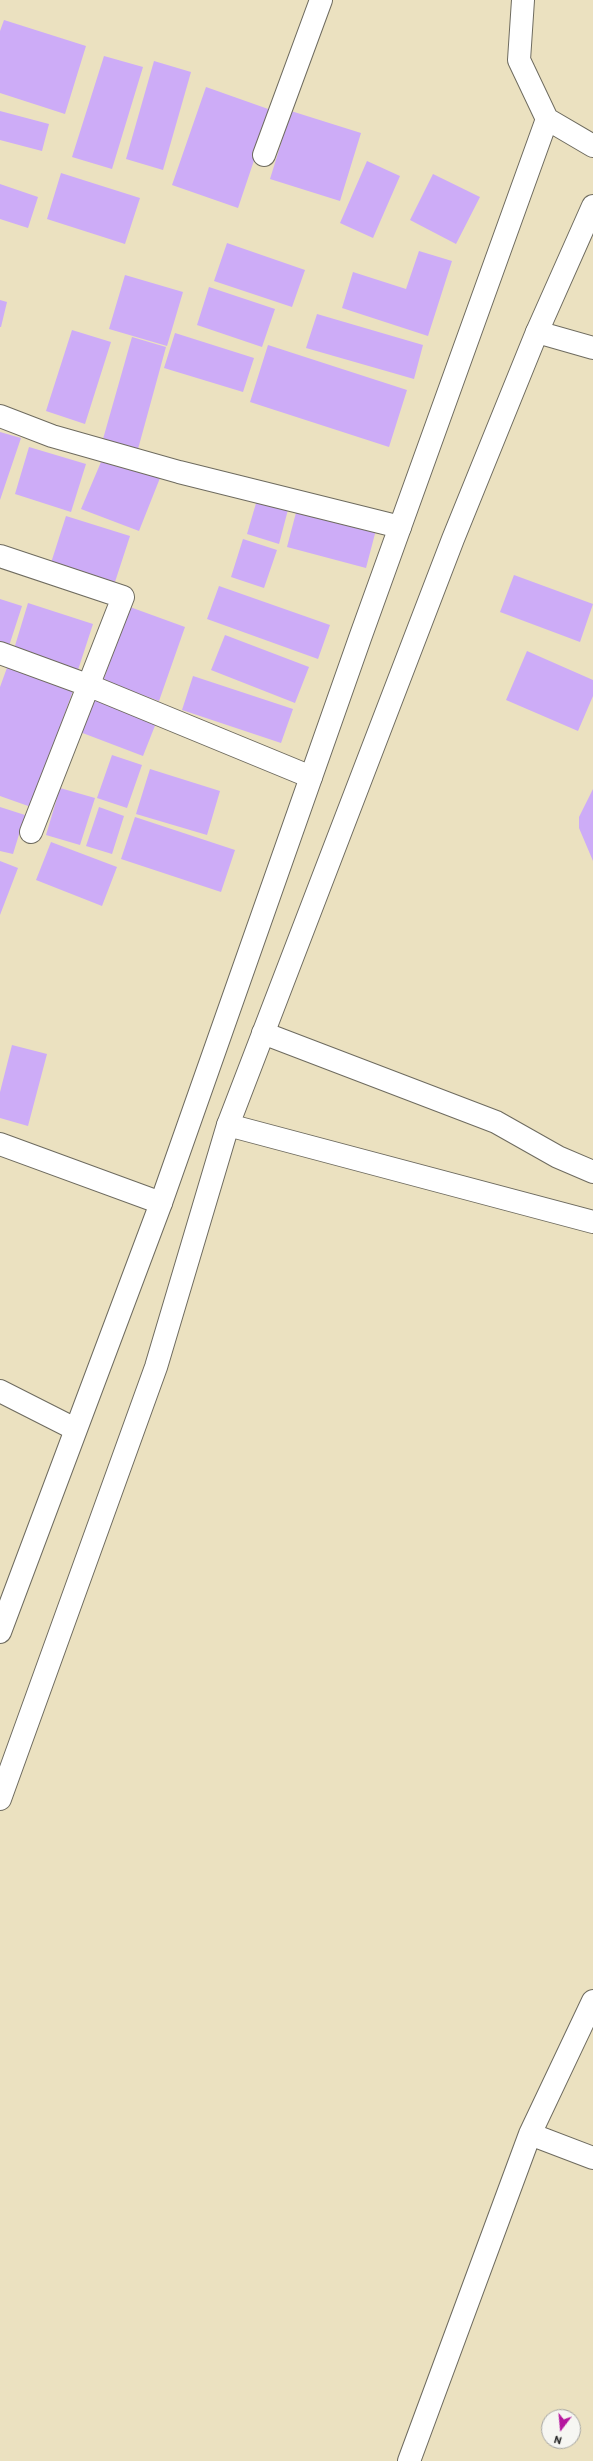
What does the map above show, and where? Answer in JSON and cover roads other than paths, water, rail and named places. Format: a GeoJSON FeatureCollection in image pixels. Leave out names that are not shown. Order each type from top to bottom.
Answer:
{"type":"FeatureCollection","features":[{"type":"Feature","properties":{"kind":"main road"},"geometry":{"type":"LineString","coordinates":[[264,155],[321,0]]}},
{"type":"Feature","properties":{"kind":"main road"},"geometry":{"type":"LineString","coordinates":[[523,0],[519,60],[547,118],[593,146]]}},
{"type":"Feature","properties":{"kind":"main road"},"geometry":{"type":"LineString","coordinates":[[0,1632],[161,1203],[400,526],[547,118]]}},
{"type":"Feature","properties":{"kind":"main road"},"geometry":{"type":"LineString","coordinates":[[0,1799],[156,1367],[228,1125],[453,540],[537,332],[593,206]]}},
{"type":"Feature","properties":{"kind":"main road"},"geometry":{"type":"LineString","coordinates":[[537,332],[593,348]]}},
{"type":"Feature","properties":{"kind":"main road"},"geometry":{"type":"LineString","coordinates":[[0,416],[52,436],[179,472],[400,526]]}},
{"type":"Feature","properties":{"kind":"main road"},"geometry":{"type":"LineString","coordinates":[[0,556],[123,597],[90,686],[31,832]]}},
{"type":"Feature","properties":{"kind":"main road"},"geometry":{"type":"LineString","coordinates":[[0,653],[90,686],[311,777]]}},
{"type":"Feature","properties":{"kind":"main road"},"geometry":{"type":"LineString","coordinates":[[263,1033],[496,1122],[558,1157],[593,1172]]}},
{"type":"Feature","properties":{"kind":"main road"},"geometry":{"type":"LineString","coordinates":[[228,1125],[593,1222]]}},
{"type":"Feature","properties":{"kind":"main road"},"geometry":{"type":"LineString","coordinates":[[0,1144],[161,1203]]}},
{"type":"Feature","properties":{"kind":"main road"},"geometry":{"type":"LineString","coordinates":[[0,1391],[76,1429]]}},
{"type":"Feature","properties":{"kind":"main road"},"geometry":{"type":"LineString","coordinates":[[409,2461],[530,2134],[593,2001]]}},
{"type":"Feature","properties":{"kind":"main road"},"geometry":{"type":"LineString","coordinates":[[530,2134],[593,2158]]}}]}
